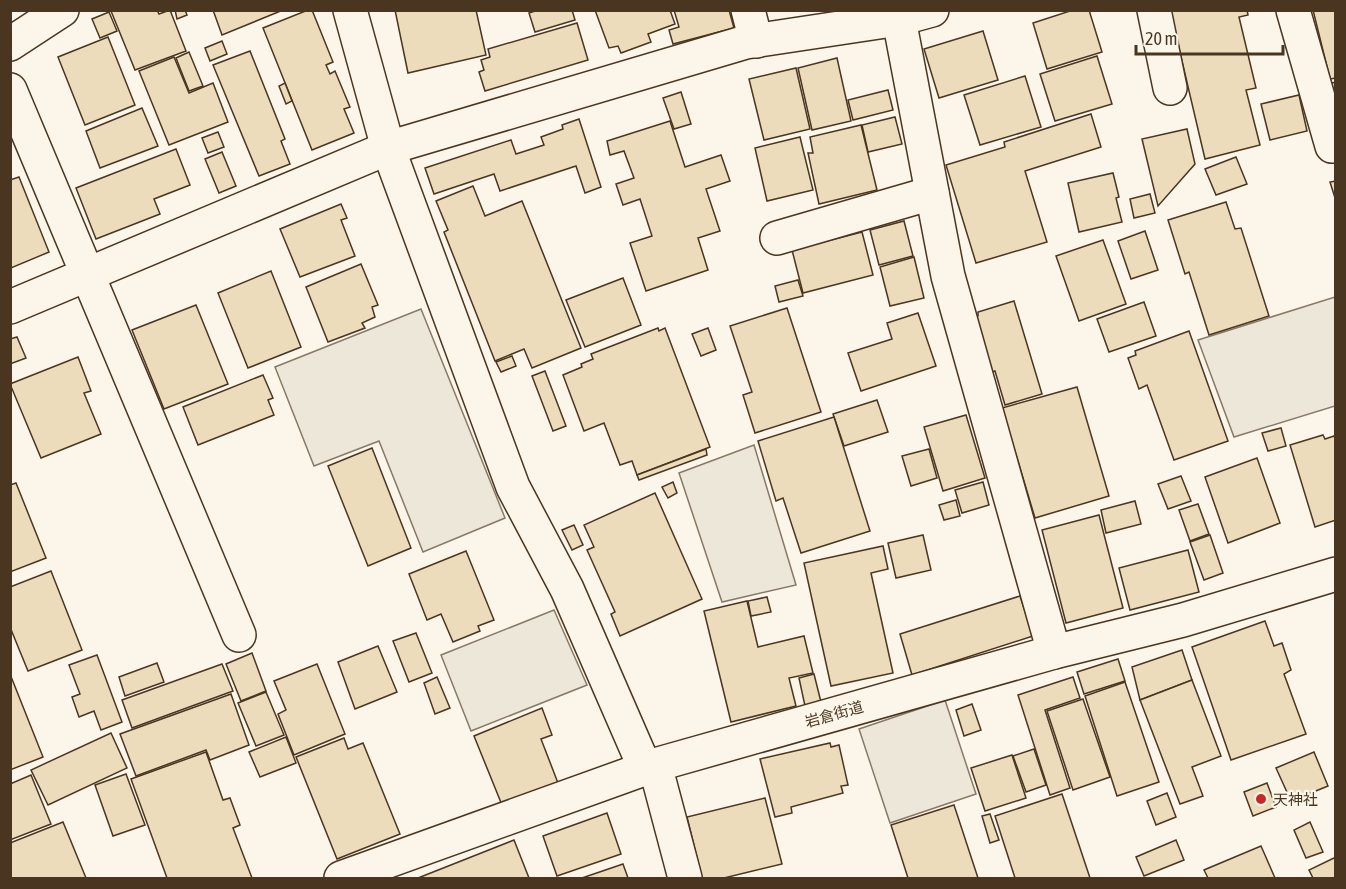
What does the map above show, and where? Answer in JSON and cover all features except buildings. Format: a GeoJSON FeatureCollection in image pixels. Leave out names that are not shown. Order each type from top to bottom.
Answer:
{"type":"FeatureCollection","features":[{"type":"Feature","properties":{"kind":"street"},"geometry":{"type":"LineString","coordinates":[[10,44],[62,10]]}},
{"type":"Feature","properties":{"kind":"street"},"geometry":{"type":"LineString","coordinates":[[350,10],[388,148],[513,487],[567,589],[650,766],[685,879]]}},
{"type":"Feature","properties":{"kind":"street"},"geometry":{"type":"LineString","coordinates":[[10,307],[388,148],[746,42],[752,26],[899,19],[932,10]]}},
{"type":"Feature","properties":{"kind":"street"},"geometry":{"type":"LineString","coordinates":[[1154,10],[1170,88]]}},
{"type":"Feature","properties":{"kind":"street"},"geometry":{"type":"LineString","coordinates":[[1293,10],[1332,146],[1335,146]]}},
{"type":"Feature","properties":{"kind":"street"},"geometry":{"type":"LineString","coordinates":[[899,19],[948,276],[1054,652]]}},
{"type":"Feature","properties":{"kind":"street"},"geometry":{"type":"LineString","coordinates":[[10,90],[239,635]]}},
{"type":"Feature","properties":{"kind":"street"},"geometry":{"type":"LineString","coordinates":[[777,238],[932,193]]}},
{"type":"Feature","properties":{"kind":"street","name":"岩倉街道"},"geometry":{"type":"LineString","coordinates":[[341,879],[650,766],[1054,652],[1183,620],[1335,574]]}},
{"type":"Feature","properties":{"kind":"shaded area"},"geometry":{"type":"Polygon","coordinates":[[[1335,297],[1335,406],[1234,437],[1198,340],[1335,297]]]}},
{"type":"Feature","properties":{"kind":"shaded area"},"geometry":{"type":"Polygon","coordinates":[[[421,309],[505,518],[423,552],[379,441],[314,466],[275,367],[421,309]]]}},
{"type":"Feature","properties":{"kind":"shaded area"},"geometry":{"type":"Polygon","coordinates":[[[754,445],[796,585],[722,602],[679,473],[754,445]]]}},
{"type":"Feature","properties":{"kind":"shaded area"},"geometry":{"type":"Polygon","coordinates":[[[554,610],[587,685],[471,731],[441,655],[554,610]]]}},
{"type":"Feature","properties":{"kind":"shaded area"},"geometry":{"type":"Polygon","coordinates":[[[945,700],[976,794],[890,823],[859,729],[945,700]]]}},
{"type":"Feature","properties":{"kind":"place","name":"天神社"},"geometry":{"type":"Point","coordinates":[1261,799]}}]}
